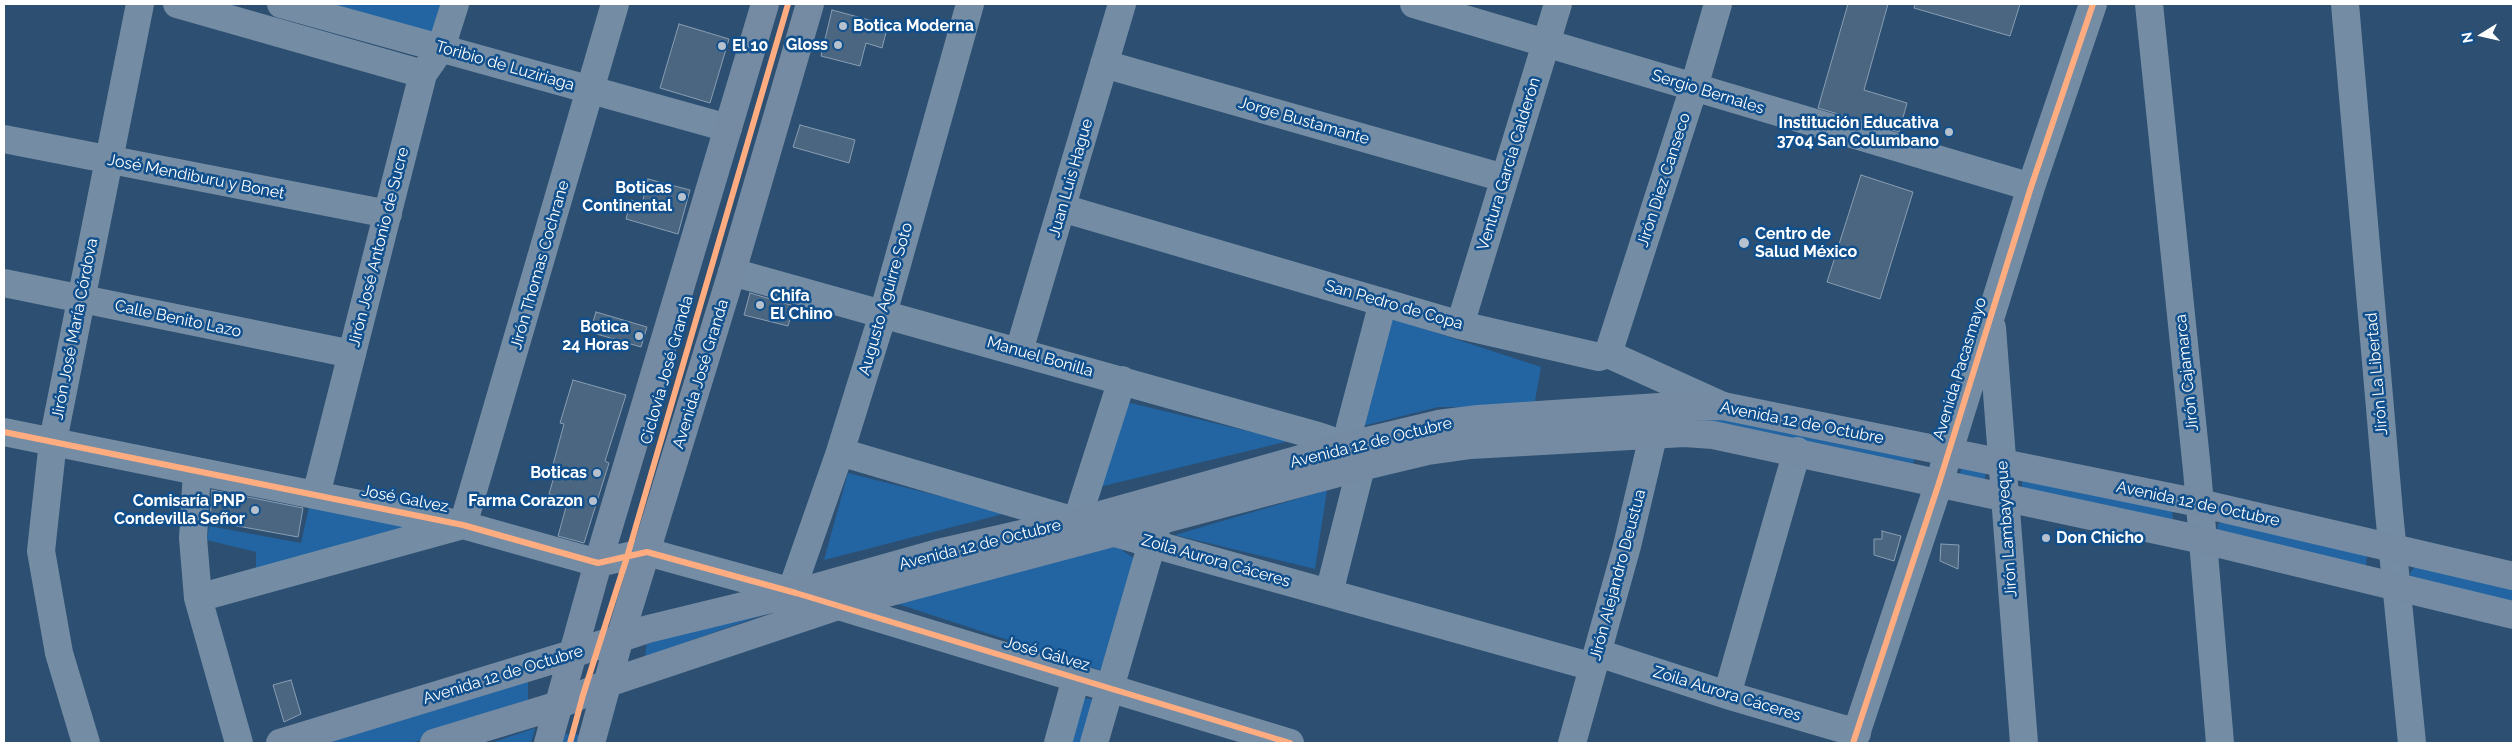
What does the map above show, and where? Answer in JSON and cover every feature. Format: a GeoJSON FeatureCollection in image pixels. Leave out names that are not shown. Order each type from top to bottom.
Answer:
{"type":"FeatureCollection","features":[{"type":"Feature","properties":{"kind":"main road"},"geometry":{"type":"LineString","coordinates":[[548,743],[598,563],[765,4]]}},
{"type":"Feature","properties":{"kind":"main road","name":"Avenida José Granda"},"geometry":{"type":"LineString","coordinates":[[591,743],[620,637],[732,272],[810,4]]}},
{"type":"Feature","properties":{"kind":"main road","name":"Avenida 12 de Octubre"},"geometry":{"type":"LineString","coordinates":[[434,743],[559,705],[608,683],[838,606],[1116,533],[1156,533],[1354,452],[1438,424],[1659,407],[1722,406],[2199,503],[2513,576]]}},
{"type":"Feature","properties":{"kind":"main road","name":"Avenida 12 de Octubre"},"geometry":{"type":"LineString","coordinates":[[280,743],[572,654],[620,637],[938,553],[1354,452],[1428,451],[1471,445],[1655,435],[1712,435],[1797,451],[2005,499],[2203,540],[2513,615]]}},
{"type":"Feature","properties":{"kind":"street","name":"Jirón José María Córdova"},"geometry":{"type":"LineString","coordinates":[[86,743],[59,654],[41,551],[53,441],[140,4]]}},
{"type":"Feature","properties":{"kind":"street","name":"Toribio de Luziriaga"},"geometry":{"type":"LineString","coordinates":[[177,4],[423,74]]}},
{"type":"Feature","properties":{"kind":"street","name":"Jirón José Antonio de Sucre"},"geometry":{"type":"LineString","coordinates":[[316,495],[423,74],[441,48],[455,4]]}},
{"type":"Feature","properties":{"kind":"street","name":"Jirón Thomas Cochrane"},"geometry":{"type":"LineString","coordinates":[[464,525],[615,4]]}},
{"type":"Feature","properties":{"kind":"street","name":"Augusto Aguirre Soto"},"geometry":{"type":"LineString","coordinates":[[794,592],[883,314],[970,4]]}},
{"type":"Feature","properties":{"kind":"street","name":"Juan Luis Hague"},"geometry":{"type":"LineString","coordinates":[[1019,352],[1122,4]]}},
{"type":"Feature","properties":{"kind":"street","name":"Sergio Bernales"},"geometry":{"type":"LineString","coordinates":[[1414,4],[2031,187]]}},
{"type":"Feature","properties":{"kind":"street","name":"Ventura García Calderón"},"geometry":{"type":"LineString","coordinates":[[1460,325],[1558,4]]}},
{"type":"Feature","properties":{"kind":"street","name":"Jirón Diez Canseco"},"geometry":{"type":"LineString","coordinates":[[1608,354],[1694,87],[1718,4]]}},
{"type":"Feature","properties":{"kind":"street","name":"Avenida Pacasmayo"},"geometry":{"type":"LineString","coordinates":[[1855,738],[1939,483],[2031,187],[2093,4]]}},
{"type":"Feature","properties":{"kind":"street","name":"Jirón Cajamarca"},"geometry":{"type":"LineString","coordinates":[[2149,4],[2203,540],[2220,743]]}},
{"type":"Feature","properties":{"kind":"street","name":"Jirón La Libertad"},"geometry":{"type":"LineString","coordinates":[[2345,4],[2412,743]]}},
{"type":"Feature","properties":{"kind":"street","name":"Toribio de Luziriaga"},"geometry":{"type":"LineString","coordinates":[[292,5],[728,128]]}},
{"type":"Feature","properties":{"kind":"street","name":"Jorge Bustamante"},"geometry":{"type":"LineString","coordinates":[[1104,64],[1504,178]]}},
{"type":"Feature","properties":{"kind":"street","name":"José Mendiburu y Bonet"},"geometry":{"type":"LineString","coordinates":[[4,140],[388,214]]}},
{"type":"Feature","properties":{"kind":"street","name":"San Pedro de Copa"},"geometry":{"type":"LineString","coordinates":[[1062,208],[1460,325],[1599,357],[1608,354],[1722,406]]}},
{"type":"Feature","properties":{"kind":"street","name":"Manuel Bonilla"},"geometry":{"type":"LineString","coordinates":[[732,272],[1318,436],[1354,452]]}},
{"type":"Feature","properties":{"kind":"street","name":"Calle Benito Lazo"},"geometry":{"type":"LineString","coordinates":[[4,282],[352,354]]}},
{"type":"Feature","properties":{"kind":"street"},"geometry":{"type":"LineString","coordinates":[[1329,593],[1354,452],[1350,427],[1382,302]]}},
{"type":"Feature","properties":{"kind":"street","name":"Jirón Lambayeque"},"geometry":{"type":"LineString","coordinates":[[1991,314],[2024,743]]}},
{"type":"Feature","properties":{"kind":"street"},"geometry":{"type":"LineString","coordinates":[[1078,520],[1122,380]]}},
{"type":"Feature","properties":{"kind":"street","name":"Jirón Alejandro Deustua"},"geometry":{"type":"LineString","coordinates":[[1572,743],[1596,660],[1655,435],[1659,407]]}},
{"type":"Feature","properties":{"kind":"street","name":"José Galvez"},"geometry":{"type":"LineString","coordinates":[[4,432],[464,525],[598,563],[647,552],[794,592]]}},
{"type":"Feature","properties":{"kind":"street"},"geometry":{"type":"LineString","coordinates":[[1727,695],[1797,451]]}},
{"type":"Feature","properties":{"kind":"street"},"geometry":{"type":"LineString","coordinates":[[840,452],[1078,520],[1116,533]]}},
{"type":"Feature","properties":{"kind":"street"},"geometry":{"type":"LineString","coordinates":[[198,471],[193,538],[198,598],[239,743]]}},
{"type":"Feature","properties":{"kind":"street"},"geometry":{"type":"LineString","coordinates":[[198,598],[464,525]]}},
{"type":"Feature","properties":{"kind":"street"},"geometry":{"type":"LineString","coordinates":[[1094,743],[1156,533]]}},
{"type":"Feature","properties":{"kind":"street","name":"Zoila Aurora Cáceres"},"geometry":{"type":"LineString","coordinates":[[1156,533],[1329,593],[1727,695],[1855,738]]}},
{"type":"Feature","properties":{"kind":"street","name":"José Gálvez"},"geometry":{"type":"LineString","coordinates":[[794,592],[1110,687],[1273,741]]}},
{"type":"Feature","properties":{"kind":"street"},"geometry":{"type":"LineString","coordinates":[[1058,743],[1076,678]]}},
{"type":"Feature","properties":{"kind":"shaded area"},"geometry":{"type":"Polygon","coordinates":[[[326,4],[445,4],[437,30],[430,32],[326,4]]]}},
{"type":"Feature","properties":{"kind":"shaded area"},"geometry":{"type":"Polygon","coordinates":[[[1385,316],[1541,367],[1534,407],[1438,407],[1355,428],[1385,316]]]}},
{"type":"Feature","properties":{"kind":"shaded area"},"geometry":{"type":"Polygon","coordinates":[[[1122,401],[1289,441],[1091,489],[1122,401]]]}},
{"type":"Feature","properties":{"kind":"shaded area"},"geometry":{"type":"Polygon","coordinates":[[[1707,415],[1915,454],[1912,470],[1675,417],[1707,415]]]}},
{"type":"Feature","properties":{"kind":"shaded area"},"geometry":{"type":"Polygon","coordinates":[[[1962,466],[1986,470],[1985,480],[1959,477],[1962,466]]]}},
{"type":"Feature","properties":{"kind":"shaded area"},"geometry":{"type":"Polygon","coordinates":[[[848,473],[1007,513],[824,560],[848,473]]]}},
{"type":"Feature","properties":{"kind":"shaded area"},"geometry":{"type":"Polygon","coordinates":[[[2022,478],[2172,511],[2173,518],[2171,524],[2022,492],[2022,478]]]}},
{"type":"Feature","properties":{"kind":"shaded area"},"geometry":{"type":"Polygon","coordinates":[[[1327,490],[1315,569],[1175,535],[1327,490]]]}},
{"type":"Feature","properties":{"kind":"shaded area"},"geometry":{"type":"Polygon","coordinates":[[[310,503],[424,526],[256,576],[256,552],[207,540],[209,526],[301,543],[310,503]]]}},
{"type":"Feature","properties":{"kind":"shaded area"},"geometry":{"type":"Polygon","coordinates":[[[2223,521],[2367,552],[2366,568],[2217,530],[2218,524],[2223,521]]]}},
{"type":"Feature","properties":{"kind":"shaded area"},"geometry":{"type":"Polygon","coordinates":[[[1113,544],[1135,559],[1106,672],[895,603],[1113,544]]]}},
{"type":"Feature","properties":{"kind":"shaded area"},"geometry":{"type":"Polygon","coordinates":[[[2418,563],[2513,585],[2513,604],[2412,581],[2410,573],[2418,563]]]}},
{"type":"Feature","properties":{"kind":"shaded area"},"geometry":{"type":"Polygon","coordinates":[[[766,609],[763,615],[645,657],[647,641],[766,609]]]}},
{"type":"Feature","properties":{"kind":"shaded area"},"geometry":{"type":"Polygon","coordinates":[[[528,678],[528,706],[412,743],[321,743],[528,678]]]}},
{"type":"Feature","properties":{"kind":"shaded area"},"geometry":{"type":"Polygon","coordinates":[[[1077,697],[1096,700],[1085,743],[1065,743],[1077,697]]]}},
{"type":"Feature","properties":{"kind":"shaded area"},"geometry":{"type":"Polygon","coordinates":[[[535,728],[531,743],[491,743],[535,728]]]}},
{"type":"Feature","properties":{"kind":"shaded area"},"geometry":{"type":"Polygon","coordinates":[[[565,734],[581,735],[578,743],[562,743],[565,734]]]}},
{"type":"Feature","properties":{"kind":"building"},"geometry":{"type":"Polygon","coordinates":[[[1848,4],[1888,4],[1864,90],[1907,103],[1899,132],[1818,108],[1848,4]]]}},
{"type":"Feature","properties":{"kind":"building"},"geometry":{"type":"Polygon","coordinates":[[[1915,4],[2020,4],[2010,36],[1914,8],[1915,4]]]}},
{"type":"Feature","properties":{"kind":"building"},"geometry":{"type":"Polygon","coordinates":[[[832,10],[888,25],[882,48],[866,43],[860,66],[821,56],[832,10]]]}},
{"type":"Feature","properties":{"kind":"building"},"geometry":{"type":"Polygon","coordinates":[[[679,24],[729,39],[710,103],[660,88],[679,24]]]}},
{"type":"Feature","properties":{"kind":"building"},"geometry":{"type":"Polygon","coordinates":[[[800,125],[855,140],[849,163],[793,147],[800,125]]]}},
{"type":"Feature","properties":{"kind":"building"},"geometry":{"type":"Polygon","coordinates":[[[1861,175],[1913,192],[1880,299],[1827,282],[1861,175]]]}},
{"type":"Feature","properties":{"kind":"building"},"geometry":{"type":"Polygon","coordinates":[[[648,179],[690,190],[678,234],[626,219],[631,200],[642,204],[648,179]]]}},
{"type":"Feature","properties":{"kind":"building"},"geometry":{"type":"Polygon","coordinates":[[[750,293],[794,306],[788,326],[744,315],[750,293]]]}},
{"type":"Feature","properties":{"kind":"building"},"geometry":{"type":"Polygon","coordinates":[[[596,312],[647,327],[641,347],[590,332],[596,312]]]}},
{"type":"Feature","properties":{"kind":"building"},"geometry":{"type":"Polygon","coordinates":[[[573,380],[626,395],[605,461],[609,463],[584,543],[558,536],[568,500],[549,494],[555,473],[551,472],[564,424],[560,423],[573,380]]]}},
{"type":"Feature","properties":{"kind":"building","name":"Comisaría PNP Condevilla Señor"},"geometry":{"type":"Polygon","coordinates":[[[212,490],[303,508],[298,537],[210,521],[212,490]]]}},
{"type":"Feature","properties":{"kind":"building"},"geometry":{"type":"Polygon","coordinates":[[[1882,531],[1901,536],[1894,561],[1874,555],[1874,539],[1882,539],[1882,531]]]}},
{"type":"Feature","properties":{"kind":"building"},"geometry":{"type":"Polygon","coordinates":[[[1941,544],[1959,545],[1958,569],[1940,561],[1941,544]]]}},
{"type":"Feature","properties":{"kind":"building"},"geometry":{"type":"Polygon","coordinates":[[[291,680],[301,714],[284,722],[273,685],[291,680]]]}},
{"type":"Feature","properties":{"kind":"cycle path","name":"Ciclovía José Granda"},"geometry":{"type":"LineString","coordinates":[[570,743],[583,695],[627,557],[788,4]]}},
{"type":"Feature","properties":{"kind":"cycle path"},"geometry":{"type":"LineString","coordinates":[[1853,743],[1939,483],[2031,187],[2093,4]]}},
{"type":"Feature","properties":{"kind":"cycle path"},"geometry":{"type":"LineString","coordinates":[[4,432],[463,525],[598,563],[647,552],[796,593],[1290,743]]}},
{"type":"Feature","properties":{"kind":"place","name":"Botica Moderna"},"geometry":{"type":"Point","coordinates":[843,26]}},
{"type":"Feature","properties":{"kind":"place","name":"Gloss"},"geometry":{"type":"Point","coordinates":[838,45]}},
{"type":"Feature","properties":{"kind":"place","name":"El 10"},"geometry":{"type":"Point","coordinates":[722,46]}},
{"type":"Feature","properties":{"kind":"place","name":"Institución Educativa 3704 San Columbano"},"geometry":{"type":"Point","coordinates":[1949,132]}},
{"type":"Feature","properties":{"kind":"place","name":"Boticas Continental"},"geometry":{"type":"Point","coordinates":[682,197]}},
{"type":"Feature","properties":{"kind":"place","name":"Centro de Salud México"},"geometry":{"type":"Point","coordinates":[1744,243]}},
{"type":"Feature","properties":{"kind":"place","name":"Chifa El Chino"},"geometry":{"type":"Point","coordinates":[760,305]}},
{"type":"Feature","properties":{"kind":"place","name":"Botica 24 Horas"},"geometry":{"type":"Point","coordinates":[639,336]}},
{"type":"Feature","properties":{"kind":"place","name":"Boticas"},"geometry":{"type":"Point","coordinates":[597,473]}},
{"type":"Feature","properties":{"kind":"place","name":"Farma Corazon"},"geometry":{"type":"Point","coordinates":[593,501]}},
{"type":"Feature","properties":{"kind":"place","name":"Comisaría PNP Condevilla Señor"},"geometry":{"type":"Point","coordinates":[255,510]}},
{"type":"Feature","properties":{"kind":"place","name":"Don Chicho"},"geometry":{"type":"Point","coordinates":[2046,538]}}]}
